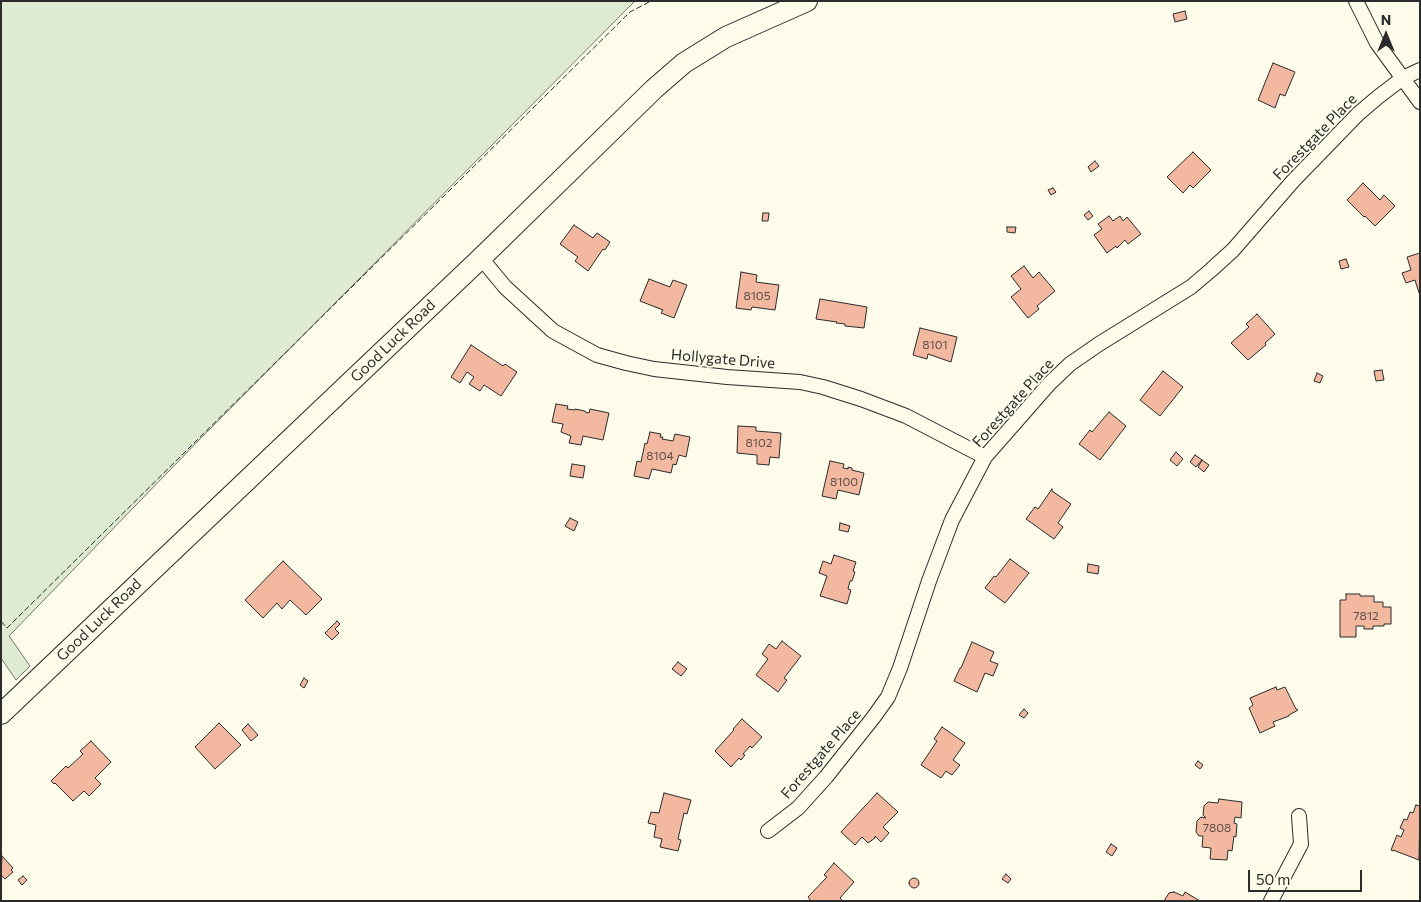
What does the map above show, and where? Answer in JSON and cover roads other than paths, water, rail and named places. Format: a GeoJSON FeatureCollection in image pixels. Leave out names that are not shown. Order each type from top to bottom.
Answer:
{"type":"FeatureCollection","features":[{"type":"Feature","properties":{"kind":"street","name":"Good Luck Road"},"geometry":{"type":"LineString","coordinates":[[1,714],[481,258],[684,62],[726,37],[807,1]]}},
{"type":"Feature","properties":{"kind":"street"},"geometry":{"type":"LineString","coordinates":[[1356,1],[1377,43],[1420,102]]}},
{"type":"Feature","properties":{"kind":"street","name":"Forestgate Place"},"geometry":{"type":"LineString","coordinates":[[768,830],[798,808],[826,777],[888,697],[952,520],[985,457],[1049,384],[1070,364],[1190,287],[1211,270],[1233,250],[1293,181],[1334,138],[1378,97],[1403,78],[1420,70]]}},
{"type":"Feature","properties":{"kind":"street","name":"Hollygate Drive"},"geometry":{"type":"LineString","coordinates":[[481,258],[506,287],[553,331],[597,355],[654,369],[737,378],[800,382],[823,387],[906,416],[985,457]]}},
{"type":"Feature","properties":{"kind":"street"},"geometry":{"type":"LineString","coordinates":[[1271,901],[1301,844],[1299,816]]}}]}
